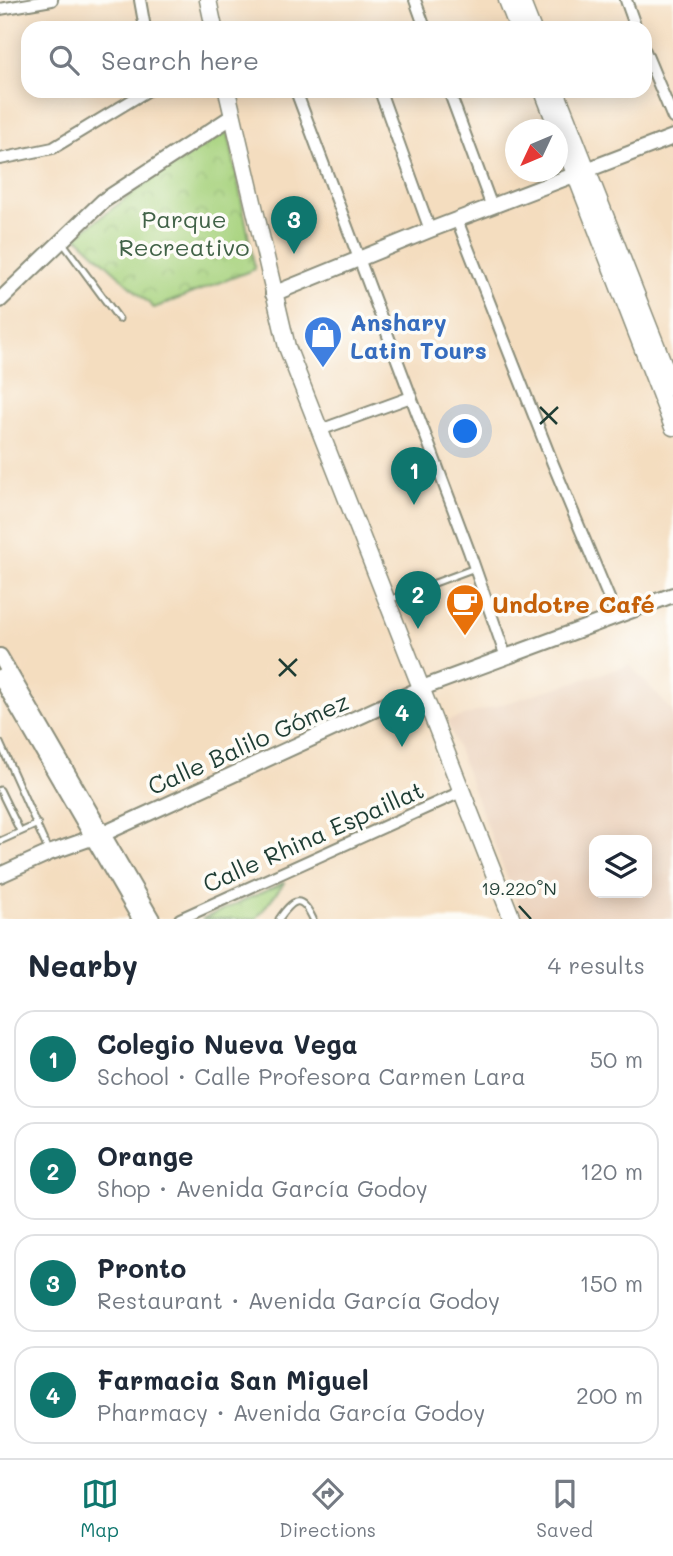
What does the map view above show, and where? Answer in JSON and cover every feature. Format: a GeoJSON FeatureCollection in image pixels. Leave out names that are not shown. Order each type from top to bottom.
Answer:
{"type":"FeatureCollection","features":[{"type":"Feature","properties":{"kind":"main road"},"geometry":{"type":"LineString","coordinates":[[208,0],[212,21]]}},
{"type":"Feature","properties":{"kind":"main road"},"geometry":{"type":"LineString","coordinates":[[506,0],[515,21]]}},
{"type":"Feature","properties":{"kind":"main road"},"geometry":{"type":"LineString","coordinates":[[521,0],[529,21]]}},
{"type":"Feature","properties":{"kind":"main road"},"geometry":{"type":"LineString","coordinates":[[229,98],[287,346],[512,919]]}},
{"type":"Feature","properties":{"kind":"main road"},"geometry":{"type":"LineString","coordinates":[[545,98],[582,174],[673,388]]}},
{"type":"Feature","properties":{"kind":"main road"},"geometry":{"type":"LineString","coordinates":[[558,98],[582,174],[669,405],[673,427]]}},
{"type":"Feature","properties":{"kind":"street"},"geometry":{"type":"LineString","coordinates":[[0,9],[21,3],[52,0]]}},
{"type":"Feature","properties":{"kind":"street"},"geometry":{"type":"LineString","coordinates":[[140,0],[144,21]]}},
{"type":"Feature","properties":{"kind":"street"},"geometry":{"type":"LineString","coordinates":[[415,0],[422,21]]}},
{"type":"Feature","properties":{"kind":"street"},"geometry":{"type":"LineString","coordinates":[[626,0],[634,21]]}},
{"type":"Feature","properties":{"kind":"street"},"geometry":{"type":"LineString","coordinates":[[652,68],[673,118]]}},
{"type":"Feature","properties":{"kind":"street"},"geometry":{"type":"LineString","coordinates":[[0,159],[52,149],[136,98]]}},
{"type":"Feature","properties":{"kind":"street"},"geometry":{"type":"LineString","coordinates":[[299,98],[506,657]]}},
{"type":"Feature","properties":{"kind":"street"},"geometry":{"type":"LineString","coordinates":[[383,98],[430,230]]}},
{"type":"Feature","properties":{"kind":"street"},"geometry":{"type":"LineString","coordinates":[[452,98],[492,206]]}},
{"type":"Feature","properties":{"kind":"street"},"geometry":{"type":"LineString","coordinates":[[0,300],[103,201],[233,116]]}},
{"type":"Feature","properties":{"kind":"street"},"geometry":{"type":"LineString","coordinates":[[273,294],[430,230],[673,137]]}},
{"type":"Feature","properties":{"kind":"street"},"geometry":{"type":"LineString","coordinates":[[457,220],[616,615]]}},
{"type":"Feature","properties":{"kind":"street"},"geometry":{"type":"LineString","coordinates":[[320,430],[411,397]]}},
{"type":"Feature","properties":{"kind":"street","name":"Calle Balilo Gómez"},"geometry":{"type":"LineString","coordinates":[[0,875],[49,853],[98,836],[422,688],[673,596]]}},
{"type":"Feature","properties":{"kind":"street"},"geometry":{"type":"LineString","coordinates":[[0,656],[140,919]]}},
{"type":"Feature","properties":{"kind":"street"},"geometry":{"type":"LineString","coordinates":[[0,677],[152,919]]}},
{"type":"Feature","properties":{"kind":"street","name":"Calle Rhina Espaillat"},"geometry":{"type":"LineString","coordinates":[[180,919],[463,791]]}},
{"type":"Feature","properties":{"kind":"lane"},"geometry":{"type":"LineString","coordinates":[[61,241],[119,319]]}},
{"type":"Feature","properties":{"kind":"lane"},"geometry":{"type":"LineString","coordinates":[[387,601],[475,568]]}},
{"type":"Feature","properties":{"kind":"lane"},"geometry":{"type":"LineString","coordinates":[[0,743],[49,853]]}},
{"type":"Feature","properties":{"kind":"lane"},"geometry":{"type":"LineString","coordinates":[[0,790],[20,831]]}},
{"type":"Feature","properties":{"kind":"lane"},"geometry":{"type":"LineString","coordinates":[[0,841],[38,824]]}},
{"type":"Feature","properties":{"kind":"lane"},"geometry":{"type":"LineString","coordinates":[[279,919],[290,903],[296,901],[302,902],[308,908],[313,919]]}},
{"type":"Feature","properties":{"kind":"shaded area"},"geometry":{"type":"Polygon","coordinates":[[[630,665],[673,712],[673,919],[523,919],[447,721],[630,665]]]}},
{"type":"Feature","properties":{"kind":"green space","name":"Parque Recreativo"},"geometry":{"type":"Polygon","coordinates":[[[228,131],[255,269],[154,308],[76,236],[150,180],[228,131]]]}},
{"type":"Feature","properties":{"kind":"green space"},"geometry":{"type":"Polygon","coordinates":[[[285,882],[256,919],[202,919],[285,882]]]}},
{"type":"Feature","properties":{"kind":"place","name":"Pronto"},"geometry":{"type":"Point","coordinates":[294,254]}},
{"type":"Feature","properties":{"kind":"place","name":"Anshary Latin Tours"},"geometry":{"type":"Point","coordinates":[323,369]}},
{"type":"Feature","properties":{"kind":"place","name":"Colegio Nueva Vega"},"geometry":{"type":"Point","coordinates":[414,505]}},
{"type":"Feature","properties":{"kind":"place","name":"Orange"},"geometry":{"type":"Point","coordinates":[418,629]}},
{"type":"Feature","properties":{"kind":"place","name":"Undotre Café"},"geometry":{"type":"Point","coordinates":[465,637]}},
{"type":"Feature","properties":{"kind":"place","name":"Farmacia San Miguel"},"geometry":{"type":"Point","coordinates":[402,747]}}]}
